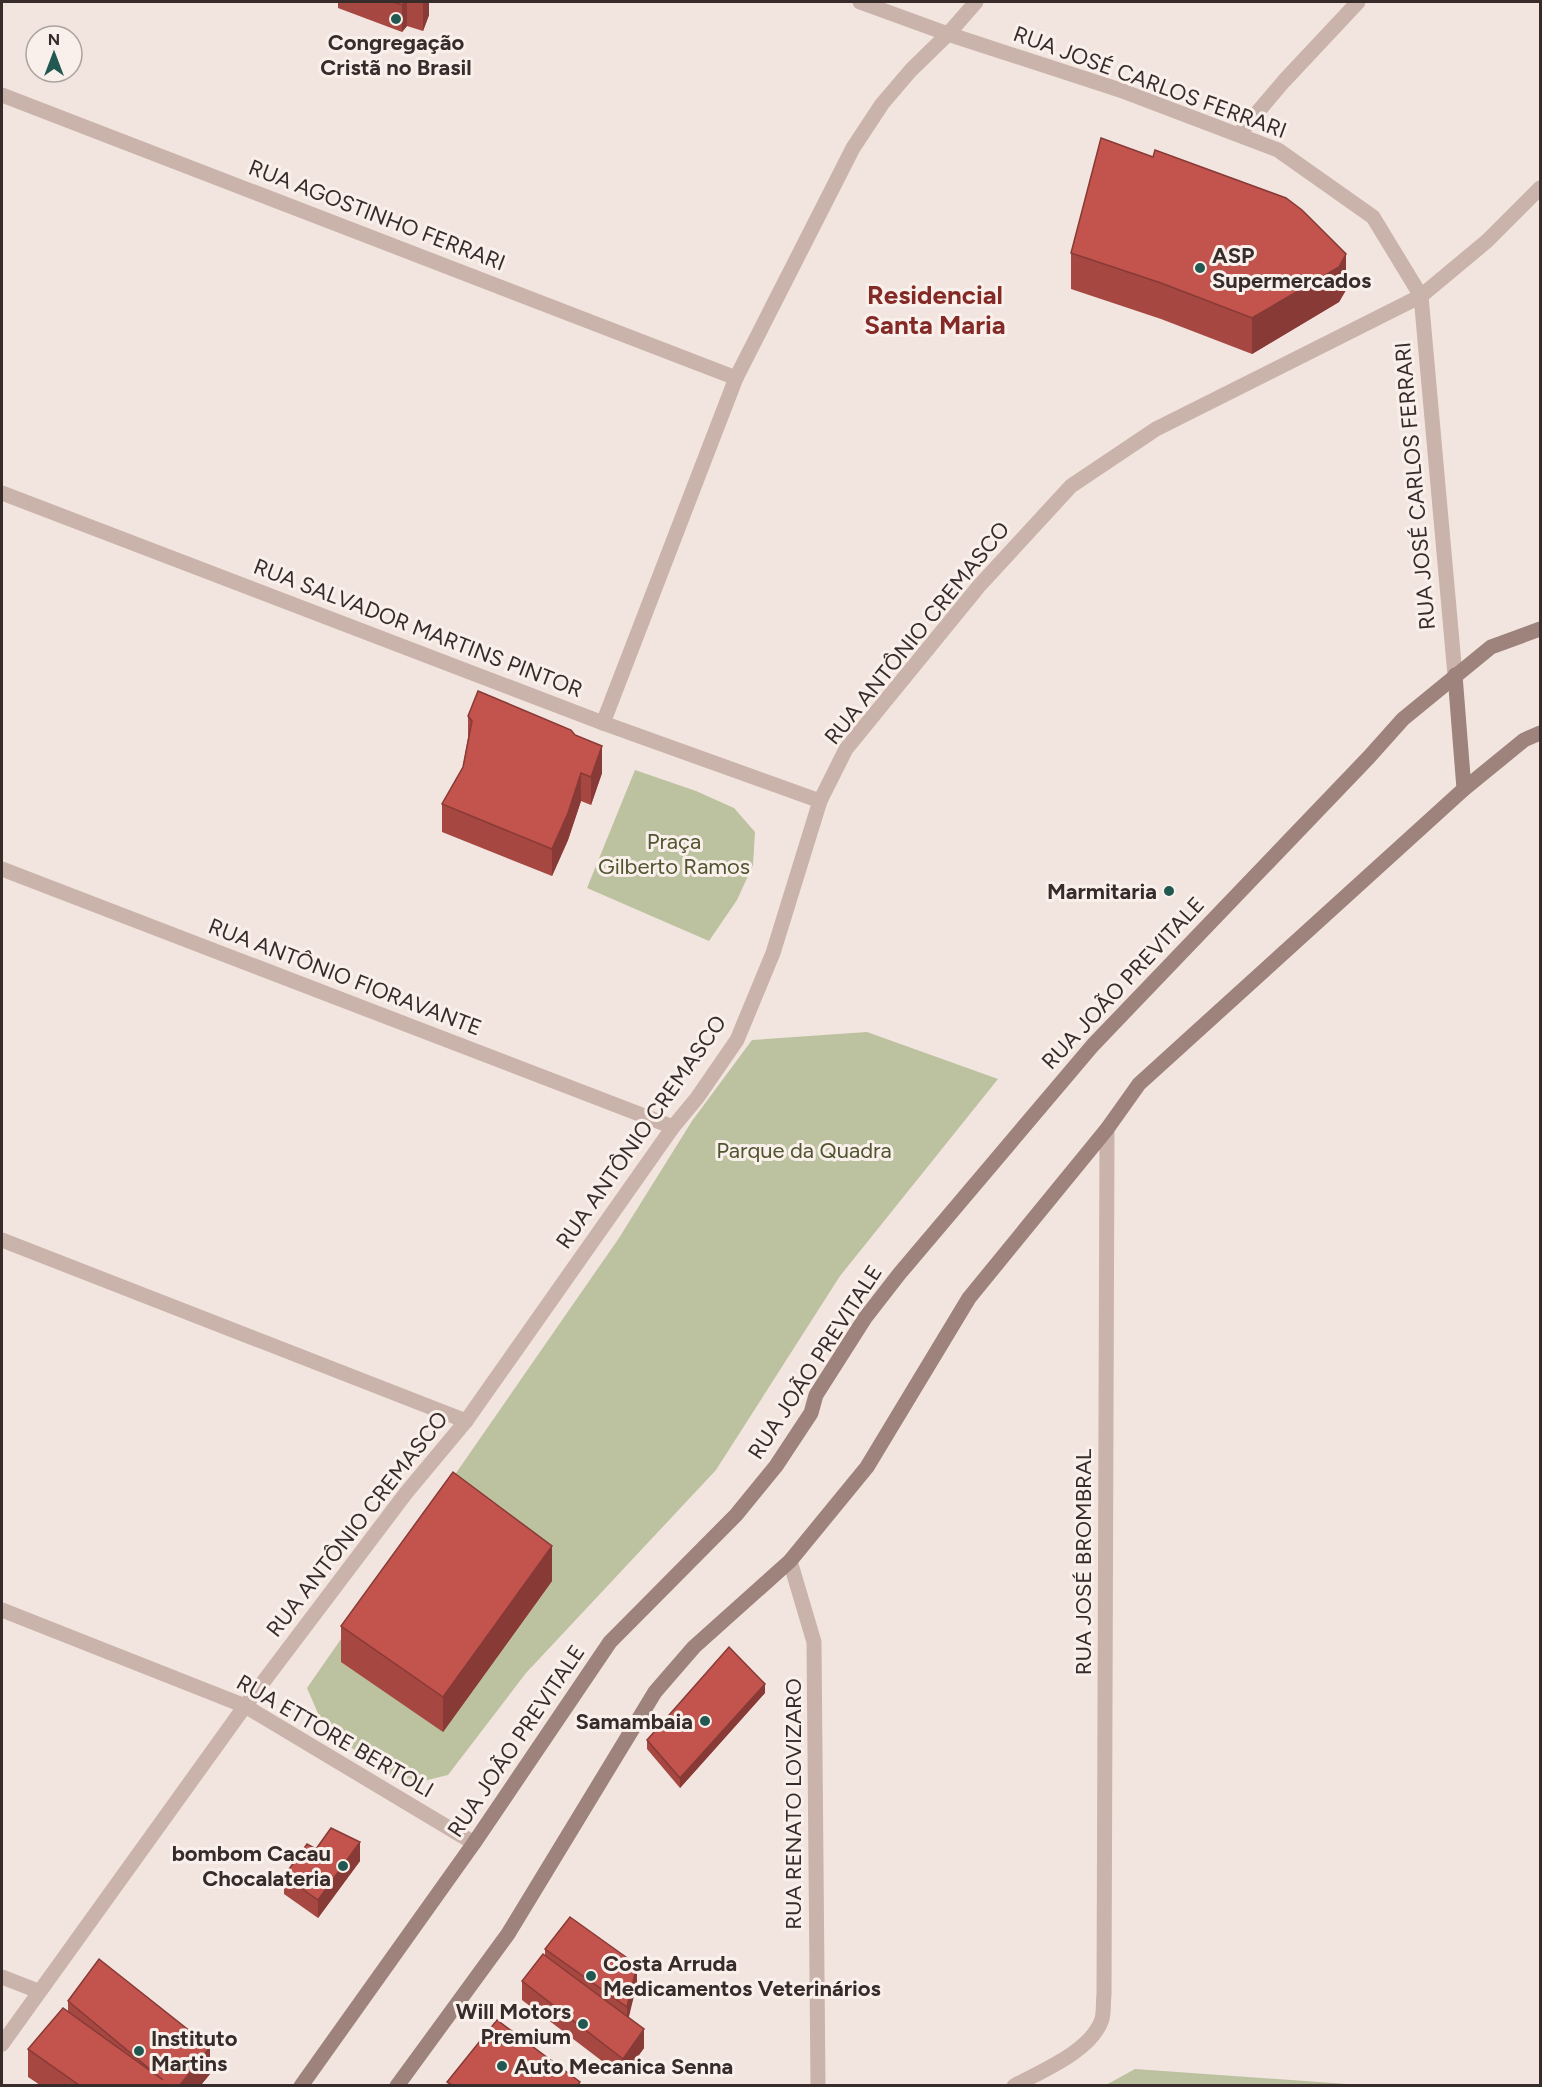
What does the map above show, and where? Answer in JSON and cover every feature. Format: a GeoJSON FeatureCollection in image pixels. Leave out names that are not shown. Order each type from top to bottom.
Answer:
{"type":"FeatureCollection","features":[{"type":"Feature","properties":{"kind":"main road","name":"RUA JOÃO PREVITALE"},"geometry":{"type":"LineString","coordinates":[[301,2085],[474,1843],[610,1642],[736,1515],[776,1466],[811,1413],[816,1395],[865,1318],[900,1273],[1093,1045],[1403,719],[1491,647],[1540,629]]}},
{"type":"Feature","properties":{"kind":"main road"},"geometry":{"type":"LineString","coordinates":[[1455,675],[1464,789]]}},
{"type":"Feature","properties":{"kind":"main road"},"geometry":{"type":"LineString","coordinates":[[397,2085],[508,1934],[655,1692],[694,1647],[790,1561],[867,1467],[969,1299],[1107,1129],[1139,1084],[1464,789],[1524,740],[1540,733]]}},
{"type":"Feature","properties":{"kind":"street","name":"RUA JOSÉ CARLOS FERRARI"},"geometry":{"type":"LineString","coordinates":[[860,2],[948,34],[1120,90],[1278,150],[1373,217],[1421,296],[1455,675]]}},
{"type":"Feature","properties":{"kind":"street"},"geometry":{"type":"LineString","coordinates":[[603,723],[736,378],[853,148],[882,104],[976,2]]}},
{"type":"Feature","properties":{"kind":"street"},"geometry":{"type":"LineString","coordinates":[[1239,134],[1284,81],[1358,2]]}},
{"type":"Feature","properties":{"kind":"street","name":"RUA AGOSTINHO FERRARI"},"geometry":{"type":"LineString","coordinates":[[2,94],[736,378]]}},
{"type":"Feature","properties":{"kind":"street","name":"RUA ANTÔNIO CREMASCO"},"geometry":{"type":"LineString","coordinates":[[2,2044],[245,1706],[406,1493],[466,1421],[737,1040],[773,953],[820,801],[846,749],[979,586],[1071,486],[1156,429],[1421,296],[1487,241],[1540,188]]}},
{"type":"Feature","properties":{"kind":"street","name":"RUA SALVADOR MARTINS PINTOR"},"geometry":{"type":"LineString","coordinates":[[2,493],[603,723],[820,801]]}},
{"type":"Feature","properties":{"kind":"street","name":"RUA ANTÔNIO FIORAVANTE"},"geometry":{"type":"LineString","coordinates":[[2,869],[673,1127]]}},
{"type":"Feature","properties":{"kind":"street","name":"RUA JOSÉ BROMBRAL"},"geometry":{"type":"LineString","coordinates":[[1014,2085],[1068,2057],[1092,2036],[1102,2019],[1104,1995],[1107,1129]]}},
{"type":"Feature","properties":{"kind":"street"},"geometry":{"type":"LineString","coordinates":[[2,1240],[466,1421]]}},
{"type":"Feature","properties":{"kind":"street","name":"RUA RENATO LOVIZARO"},"geometry":{"type":"LineString","coordinates":[[790,1561],[814,1642],[818,2085]]}},
{"type":"Feature","properties":{"kind":"street","name":"RUA ETTORE BERTOLI"},"geometry":{"type":"LineString","coordinates":[[2,1610],[245,1706],[474,1843]]}},
{"type":"Feature","properties":{"kind":"street"},"geometry":{"type":"LineString","coordinates":[[2,1977],[38,1991]]}},
{"type":"Feature","properties":{"kind":"green space","name":"Praça Gilberto Ramos"},"geometry":{"type":"Polygon","coordinates":[[[635,770],[696,791],[734,808],[755,832],[753,865],[737,900],[709,941],[587,888],[635,770]]]}},
{"type":"Feature","properties":{"kind":"green space","name":"Parque da Quadra"},"geometry":{"type":"Polygon","coordinates":[[[867,1032],[998,1079],[840,1276],[716,1470],[526,1673],[448,1775],[423,1781],[388,1775],[353,1749],[320,1718],[307,1688],[619,1238],[692,1121],[752,1040],[867,1032]]]}},
{"type":"Feature","properties":{"kind":"green space"},"geometry":{"type":"Polygon","coordinates":[[[1135,2069],[1361,2085],[1106,2085],[1135,2069]]]}},
{"type":"Feature","properties":{"kind":"building","name":"ASP Supermercados"},"geometry":{"type":"Polygon","coordinates":[[[1101,138],[1153,157],[1155,150],[1286,198],[1302,210],[1346,254],[1339,267],[1252,318],[1161,283],[1071,253],[1101,138]]]}},
{"type":"Feature","properties":{"kind":"building"},"geometry":{"type":"Polygon","coordinates":[[[478,691],[571,730],[575,735],[602,746],[591,777],[581,773],[568,813],[552,849],[442,804],[463,767],[472,721],[468,716],[478,691]]]}},
{"type":"Feature","properties":{"kind":"building"},"geometry":{"type":"Polygon","coordinates":[[[453,1472],[552,1546],[443,1697],[341,1626],[453,1472]]]}},
{"type":"Feature","properties":{"kind":"building","name":"Samambaia"},"geometry":{"type":"Polygon","coordinates":[[[729,1647],[765,1684],[680,1778],[647,1740],[729,1647]]]}},
{"type":"Feature","properties":{"kind":"building"},"geometry":{"type":"Polygon","coordinates":[[[331,1828],[360,1842],[318,1900],[284,1876],[307,1844],[316,1849],[331,1828]]]}},
{"type":"Feature","properties":{"kind":"building"},"geometry":{"type":"Polygon","coordinates":[[[570,1917],[637,1965],[627,2007],[545,1949],[570,1917]]]}},
{"type":"Feature","properties":{"kind":"building"},"geometry":{"type":"Polygon","coordinates":[[[543,1954],[644,2029],[623,2059],[522,1981],[543,1954]]]}},
{"type":"Feature","properties":{"kind":"building"},"geometry":{"type":"Polygon","coordinates":[[[99,1959],[210,2047],[180,2085],[79,2085],[28,2049],[63,2008],[163,2080],[68,2001],[99,1959]]]}},
{"type":"Feature","properties":{"kind":"building"},"geometry":{"type":"Polygon","coordinates":[[[497,2020],[580,2082],[578,2085],[452,2085],[447,2082],[497,2020]]]}},
{"type":"Feature","properties":{"kind":"place","name":"Congregação Cristã no Brasil"},"geometry":{"type":"Point","coordinates":[396,19]}},
{"type":"Feature","properties":{"kind":"place","name":"ASP Supermercados"},"geometry":{"type":"Point","coordinates":[1200,268]}},
{"type":"Feature","properties":{"kind":"place","name":"Marmitaria"},"geometry":{"type":"Point","coordinates":[1169,891]}},
{"type":"Feature","properties":{"kind":"place","name":"Samambaia"},"geometry":{"type":"Point","coordinates":[705,1721]}},
{"type":"Feature","properties":{"kind":"place","name":"bombom Cacau Chocalateria"},"geometry":{"type":"Point","coordinates":[343,1866]}},
{"type":"Feature","properties":{"kind":"place","name":"Costa Arruda Medicamentos Veterinários"},"geometry":{"type":"Point","coordinates":[591,1976]}},
{"type":"Feature","properties":{"kind":"place","name":"Will Motors Premium"},"geometry":{"type":"Point","coordinates":[583,2024]}},
{"type":"Feature","properties":{"kind":"place","name":"Instituto Martins"},"geometry":{"type":"Point","coordinates":[139,2051]}},
{"type":"Feature","properties":{"kind":"place","name":"Auto Mecanica Senna"},"geometry":{"type":"Point","coordinates":[502,2066]}},
{"type":"Feature","properties":{"kind":"district","name":"Residencial Santa Maria"},"geometry":{"type":"Point","coordinates":[935,310]}}]}
